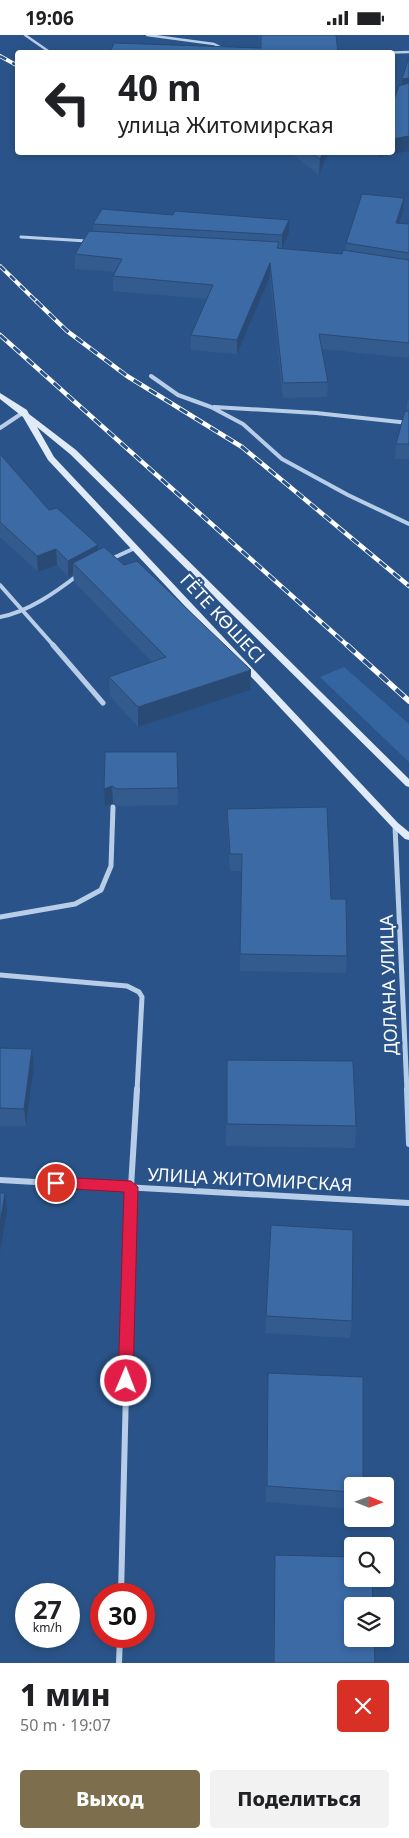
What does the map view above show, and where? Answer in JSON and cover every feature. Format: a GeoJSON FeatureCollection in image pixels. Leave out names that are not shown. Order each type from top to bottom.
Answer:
{"type":"FeatureCollection","features":[{"type":"Feature","properties":{"kind":"main road","name":"ГЁТЕ КӨШЕСІ"},"geometry":{"type":"LineString","coordinates":[[0,395],[73,452],[409,784]]}},
{"type":"Feature","properties":{"kind":"main road","name":"ГЁТЕ КӨШЕСІ"},"geometry":{"type":"LineString","coordinates":[[24,412],[51,458],[395,825],[409,837]]}},
{"type":"Feature","properties":{"kind":"street"},"geometry":{"type":"LineString","coordinates":[[395,97],[409,96]]}},
{"type":"Feature","properties":{"kind":"street"},"geometry":{"type":"LineString","coordinates":[[20,237],[89,241]]}},
{"type":"Feature","properties":{"kind":"street"},"geometry":{"type":"LineString","coordinates":[[151,376],[178,395],[211,407],[243,424],[282,459],[348,495],[409,524]]}},
{"type":"Feature","properties":{"kind":"street"},"geometry":{"type":"LineString","coordinates":[[211,407],[316,413],[409,423]]}},
{"type":"Feature","properties":{"kind":"street"},"geometry":{"type":"LineString","coordinates":[[0,428],[24,412]]}},
{"type":"Feature","properties":{"kind":"street"},"geometry":{"type":"LineString","coordinates":[[109,560],[135,548]]}},
{"type":"Feature","properties":{"kind":"street"},"geometry":{"type":"LineString","coordinates":[[0,617],[21,609],[58,590],[82,573]]}},
{"type":"Feature","properties":{"kind":"street"},"geometry":{"type":"LineString","coordinates":[[0,585],[103,703]]}},
{"type":"Feature","properties":{"kind":"street"},"geometry":{"type":"LineString","coordinates":[[0,917],[75,904],[102,890],[111,866],[113,807]]}},
{"type":"Feature","properties":{"kind":"street","name":"ДОЛАНА УЛИЦА"},"geometry":{"type":"LineString","coordinates":[[395,825],[409,1144]]}},
{"type":"Feature","properties":{"kind":"street"},"geometry":{"type":"LineString","coordinates":[[0,975],[127,986],[140,992],[142,997],[131,1187],[121,1583]]}},
{"type":"Feature","properties":{"kind":"street","name":"УЛИЦА ЖИТОМИРСКАЯ"},"geometry":{"type":"LineString","coordinates":[[0,1180],[409,1203]]}},
{"type":"Feature","properties":{"kind":"street"},"geometry":{"type":"LineString","coordinates":[[119,1663],[120,1648]]}},
{"type":"Feature","properties":{"kind":"lane"},"geometry":{"type":"LineString","coordinates":[[25,35],[47,50]]}},
{"type":"Feature","properties":{"kind":"lane"},"geometry":{"type":"LineString","coordinates":[[147,35],[214,44],[227,50]]}},
{"type":"Feature","properties":{"kind":"lane"},"geometry":{"type":"LineString","coordinates":[[395,52],[409,52]]}},
{"type":"Feature","properties":{"kind":"shaded area"},"geometry":{"type":"Polygon","coordinates":[[[344,667],[409,724],[409,762],[320,677],[344,667]]]}},
{"type":"Feature","properties":{"kind":"building"},"geometry":{"type":"Polygon","coordinates":[[[261,35],[336,35],[338,50],[111,50],[114,43],[261,48],[261,35]]]}},
{"type":"Feature","properties":{"kind":"building"},"geometry":{"type":"Polygon","coordinates":[[[409,57],[409,78],[402,79],[409,57]]]}},
{"type":"Feature","properties":{"kind":"building"},"geometry":{"type":"Polygon","coordinates":[[[409,83],[409,136],[395,138],[395,97],[399,86],[409,83]]]}},
{"type":"Feature","properties":{"kind":"building"},"geometry":{"type":"Polygon","coordinates":[[[314,155],[322,155],[320,159],[314,155]]]}},
{"type":"Feature","properties":{"kind":"building"},"geometry":{"type":"Polygon","coordinates":[[[362,194],[404,198],[396,223],[409,224],[409,253],[346,243],[362,194]]]}},
{"type":"Feature","properties":{"kind":"building"},"geometry":{"type":"Polygon","coordinates":[[[102,209],[173,215],[175,211],[289,220],[282,235],[93,224],[102,209]]]}},
{"type":"Feature","properties":{"kind":"building"},"geometry":{"type":"Polygon","coordinates":[[[89,231],[279,242],[277,248],[342,254],[343,250],[409,260],[409,343],[319,334],[328,382],[283,383],[270,263],[237,340],[191,335],[213,285],[113,276],[122,259],[75,254],[89,231]]]}},
{"type":"Feature","properties":{"kind":"building"},"geometry":{"type":"Polygon","coordinates":[[[405,411],[409,411],[409,444],[396,444],[405,411]]]}},
{"type":"Feature","properties":{"kind":"building"},"geometry":{"type":"Polygon","coordinates":[[[0,454],[49,510],[57,508],[98,545],[68,561],[56,549],[37,556],[0,522],[0,454]]]}},
{"type":"Feature","properties":{"kind":"building"},"geometry":{"type":"Polygon","coordinates":[[[104,547],[124,565],[137,561],[251,670],[138,707],[109,677],[166,657],[73,563],[104,547]]]}},
{"type":"Feature","properties":{"kind":"building"},"geometry":{"type":"Polygon","coordinates":[[[105,752],[177,752],[178,788],[117,789],[112,786],[104,789],[105,752]]]}},
{"type":"Feature","properties":{"kind":"building"},"geometry":{"type":"Polygon","coordinates":[[[327,807],[331,899],[346,899],[347,956],[240,954],[242,854],[230,854],[227,809],[327,807]]]}},
{"type":"Feature","properties":{"kind":"building"},"geometry":{"type":"Polygon","coordinates":[[[0,1048],[32,1049],[24,1109],[0,1108],[0,1048]]]}},
{"type":"Feature","properties":{"kind":"building"},"geometry":{"type":"Polygon","coordinates":[[[227,1060],[353,1061],[356,1126],[227,1124],[227,1060]]]}},
{"type":"Feature","properties":{"kind":"building"},"geometry":{"type":"Polygon","coordinates":[[[0,1193],[5,1193],[0,1224],[0,1193]]]}},
{"type":"Feature","properties":{"kind":"building"},"geometry":{"type":"Polygon","coordinates":[[[271,1225],[353,1230],[352,1321],[266,1316],[271,1225]]]}},
{"type":"Feature","properties":{"kind":"building"},"geometry":{"type":"Polygon","coordinates":[[[268,1373],[363,1377],[363,1477],[344,1477],[344,1491],[267,1486],[268,1373]]]}},
{"type":"Feature","properties":{"kind":"building"},"geometry":{"type":"Polygon","coordinates":[[[275,1555],[344,1557],[344,1587],[372,1587],[373,1597],[344,1597],[344,1647],[374,1647],[375,1663],[274,1663],[275,1555]]]}},
{"type":"Feature","properties":{"kind":"railway"},"geometry":{"type":"LineString","coordinates":[[0,56],[15,64]]}},
{"type":"Feature","properties":{"kind":"railway"},"geometry":{"type":"LineString","coordinates":[[0,266],[37,302]]}},
{"type":"Feature","properties":{"kind":"railway"},"geometry":{"type":"LineString","coordinates":[[36,301],[67,331],[127,376],[242,447],[409,586]]}},
{"type":"Feature","properties":{"kind":"railway"},"geometry":{"type":"LineString","coordinates":[[0,335],[348,646]]}},
{"type":"Feature","properties":{"kind":"railway"},"geometry":{"type":"LineString","coordinates":[[347,645],[409,701]]}},
{"type":"Feature","properties":{"kind":"route"},"geometry":{"type":"LineString","coordinates":[[56,1183],[131,1187],[126,1381]]}}]}
